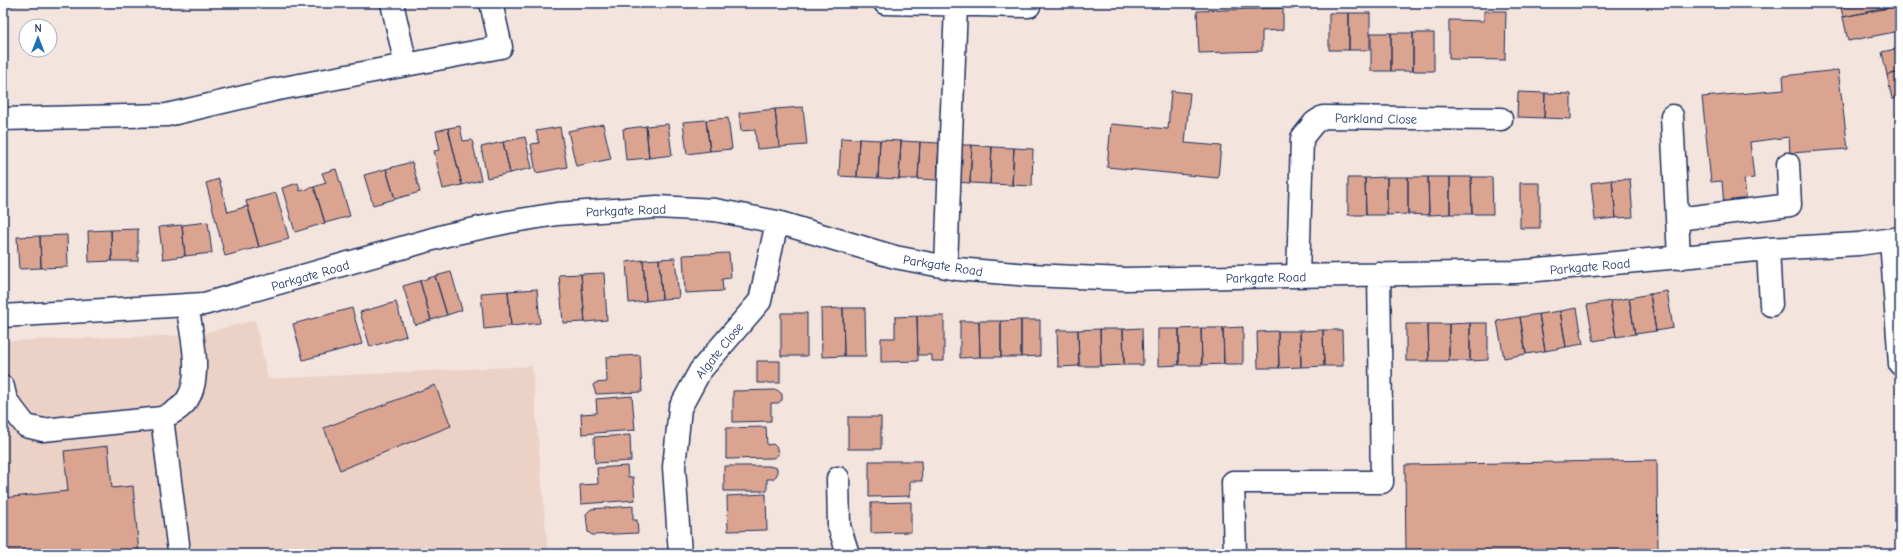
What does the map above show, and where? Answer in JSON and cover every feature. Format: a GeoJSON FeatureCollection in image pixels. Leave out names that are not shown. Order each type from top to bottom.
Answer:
{"type":"FeatureCollection","features":[{"type":"Feature","properties":{"kind":"street"},"geometry":{"type":"LineString","coordinates":[[392,3],[406,65]]}},
{"type":"Feature","properties":{"kind":"street"},"geometry":{"type":"LineString","coordinates":[[3,119],[167,115],[273,90],[501,47],[491,3]]}},
{"type":"Feature","properties":{"kind":"street"},"geometry":{"type":"LineString","coordinates":[[886,3],[1029,6]]}},
{"type":"Feature","properties":{"kind":"street"},"geometry":{"type":"LineString","coordinates":[[946,266],[956,5]]}},
{"type":"Feature","properties":{"kind":"street"},"geometry":{"type":"LineString","coordinates":[[1672,116],[1679,258]]}},
{"type":"Feature","properties":{"kind":"street","name":"Parkland Close"},"geometry":{"type":"LineString","coordinates":[[1298,276],[1302,138],[1314,123],[1323,117],[1501,119]]}},
{"type":"Feature","properties":{"kind":"street"},"geometry":{"type":"LineString","coordinates":[[1677,219],[1790,205],[1788,164]]}},
{"type":"Feature","properties":{"kind":"street","name":"Parkgate Road"},"geometry":{"type":"LineString","coordinates":[[3,316],[204,304],[447,235],[508,222],[557,214],[657,207],[715,210],[777,222],[895,257],[946,266],[1029,275],[1125,279],[1516,272],[1768,249],[1859,244],[1896,239]]}},
{"type":"Feature","properties":{"kind":"street","name":"Algate Close"},"geometry":{"type":"LineString","coordinates":[[680,554],[674,467],[680,408],[700,371],[731,337],[760,301],[777,222]]}},
{"type":"Feature","properties":{"kind":"street"},"geometry":{"type":"LineString","coordinates":[[1896,239],[1900,364]]}},
{"type":"Feature","properties":{"kind":"street"},"geometry":{"type":"LineString","coordinates":[[1768,249],[1771,305]]}},
{"type":"Feature","properties":{"kind":"street"},"geometry":{"type":"LineString","coordinates":[[1234,554],[1233,482],[1382,482],[1380,274]]}},
{"type":"Feature","properties":{"kind":"street"},"geometry":{"type":"LineString","coordinates":[[3,387],[6,400],[26,426],[43,430],[162,418],[175,412],[188,399],[195,382],[194,354],[187,305]]}},
{"type":"Feature","properties":{"kind":"street"},"geometry":{"type":"LineString","coordinates":[[162,418],[178,544]]}},
{"type":"Feature","properties":{"kind":"street"},"geometry":{"type":"LineString","coordinates":[[838,478],[839,526],[848,554]]}},
{"type":"Feature","properties":{"kind":"shaded area"},"geometry":{"type":"Polygon","coordinates":[[[255,320],[268,379],[532,366],[548,554],[3,554],[3,341],[196,335],[255,320]]]}},
{"type":"Feature","properties":{"kind":"building"},"geometry":{"type":"Polygon","coordinates":[[[3,3],[23,3],[23,4],[4,7],[3,3]]]}},
{"type":"Feature","properties":{"kind":"building"},"geometry":{"type":"Polygon","coordinates":[[[1840,3],[1896,3],[1897,6],[1843,17],[1840,3]]]}},
{"type":"Feature","properties":{"kind":"building"},"geometry":{"type":"Polygon","coordinates":[[[1897,6],[1900,31],[1848,41],[1843,17],[1897,6]]]}},
{"type":"Feature","properties":{"kind":"building"},"geometry":{"type":"Polygon","coordinates":[[[1283,8],[1283,30],[1262,31],[1262,51],[1199,53],[1197,11],[1283,8]]]}},
{"type":"Feature","properties":{"kind":"building"},"geometry":{"type":"Polygon","coordinates":[[[1484,11],[1506,11],[1505,60],[1449,59],[1449,20],[1484,21],[1484,11]]]}},
{"type":"Feature","properties":{"kind":"building"},"geometry":{"type":"Polygon","coordinates":[[[1329,13],[1349,13],[1349,50],[1329,50],[1329,13]]]}},
{"type":"Feature","properties":{"kind":"building"},"geometry":{"type":"Polygon","coordinates":[[[1349,13],[1370,13],[1370,50],[1349,50],[1349,13]]]}},
{"type":"Feature","properties":{"kind":"building"},"geometry":{"type":"Polygon","coordinates":[[[1371,33],[1391,33],[1391,71],[1371,71],[1371,33]]]}},
{"type":"Feature","properties":{"kind":"building"},"geometry":{"type":"Polygon","coordinates":[[[1391,33],[1413,33],[1413,71],[1391,71],[1391,33]]]}},
{"type":"Feature","properties":{"kind":"building"},"geometry":{"type":"Polygon","coordinates":[[[1413,33],[1434,33],[1434,71],[1413,71],[1413,33]]]}},
{"type":"Feature","properties":{"kind":"building"},"geometry":{"type":"Polygon","coordinates":[[[1900,48],[1900,72],[1887,75],[1882,52],[1900,48]]]}},
{"type":"Feature","properties":{"kind":"building"},"geometry":{"type":"Polygon","coordinates":[[[1838,70],[1848,149],[1790,153],[1789,137],[1750,142],[1754,178],[1744,179],[1747,204],[1724,206],[1722,181],[1711,182],[1702,97],[1784,90],[1783,76],[1838,70]]]}},
{"type":"Feature","properties":{"kind":"building"},"geometry":{"type":"Polygon","coordinates":[[[1900,72],[1900,98],[1892,99],[1887,75],[1900,72]]]}},
{"type":"Feature","properties":{"kind":"building"},"geometry":{"type":"Polygon","coordinates":[[[1171,91],[1190,93],[1185,143],[1221,146],[1218,178],[1107,167],[1111,124],[1168,129],[1171,91]]]}},
{"type":"Feature","properties":{"kind":"building"},"geometry":{"type":"Polygon","coordinates":[[[1518,92],[1545,93],[1544,118],[1517,117],[1518,92]]]}},
{"type":"Feature","properties":{"kind":"building"},"geometry":{"type":"Polygon","coordinates":[[[1545,93],[1571,94],[1571,119],[1544,118],[1545,93]]]}},
{"type":"Feature","properties":{"kind":"building"},"geometry":{"type":"Polygon","coordinates":[[[803,107],[807,145],[779,147],[775,109],[803,107]]]}},
{"type":"Feature","properties":{"kind":"building"},"geometry":{"type":"Polygon","coordinates":[[[775,109],[779,147],[757,149],[755,130],[741,131],[739,113],[775,109]]]}},
{"type":"Feature","properties":{"kind":"building"},"geometry":{"type":"Polygon","coordinates":[[[728,118],[732,149],[710,151],[706,120],[728,118]]]}},
{"type":"Feature","properties":{"kind":"building"},"geometry":{"type":"Polygon","coordinates":[[[706,120],[710,151],[687,154],[683,122],[706,120]]]}},
{"type":"Feature","properties":{"kind":"building"},"geometry":{"type":"Polygon","coordinates":[[[603,124],[611,159],[576,166],[568,131],[603,124]]]}},
{"type":"Feature","properties":{"kind":"building"},"geometry":{"type":"Polygon","coordinates":[[[668,124],[672,155],[649,158],[646,126],[668,124]]]}},
{"type":"Feature","properties":{"kind":"building"},"geometry":{"type":"Polygon","coordinates":[[[460,126],[463,141],[472,140],[481,180],[462,185],[448,128],[460,126]]]}},
{"type":"Feature","properties":{"kind":"building"},"geometry":{"type":"Polygon","coordinates":[[[646,126],[649,158],[626,160],[623,129],[646,126]]]}},
{"type":"Feature","properties":{"kind":"building"},"geometry":{"type":"Polygon","coordinates":[[[560,127],[567,167],[536,173],[531,144],[539,143],[536,131],[560,127]]]}},
{"type":"Feature","properties":{"kind":"building"},"geometry":{"type":"Polygon","coordinates":[[[448,128],[462,185],[443,189],[434,151],[440,150],[436,131],[448,128]]]}},
{"type":"Feature","properties":{"kind":"building"},"geometry":{"type":"Polygon","coordinates":[[[525,137],[532,168],[510,173],[503,142],[525,137]]]}},
{"type":"Feature","properties":{"kind":"building"},"geometry":{"type":"Polygon","coordinates":[[[841,138],[859,139],[857,177],[839,176],[841,138]]]}},
{"type":"Feature","properties":{"kind":"building"},"geometry":{"type":"Polygon","coordinates":[[[859,139],[880,140],[878,178],[857,177],[859,139]]]}},
{"type":"Feature","properties":{"kind":"building"},"geometry":{"type":"Polygon","coordinates":[[[880,140],[901,141],[899,179],[878,178],[880,140]]]}},
{"type":"Feature","properties":{"kind":"building"},"geometry":{"type":"Polygon","coordinates":[[[901,141],[920,142],[918,179],[899,179],[901,141]]]}},
{"type":"Feature","properties":{"kind":"building"},"geometry":{"type":"Polygon","coordinates":[[[503,142],[510,173],[487,178],[481,147],[503,142]]]}},
{"type":"Feature","properties":{"kind":"building"},"geometry":{"type":"Polygon","coordinates":[[[920,142],[939,143],[937,180],[918,179],[920,142]]]}},
{"type":"Feature","properties":{"kind":"building"},"geometry":{"type":"Polygon","coordinates":[[[954,145],[972,145],[970,183],[952,182],[954,145]]]}},
{"type":"Feature","properties":{"kind":"building"},"geometry":{"type":"Polygon","coordinates":[[[972,145],[992,147],[990,184],[970,183],[972,145]]]}},
{"type":"Feature","properties":{"kind":"building"},"geometry":{"type":"Polygon","coordinates":[[[992,147],[1014,148],[1012,185],[990,184],[992,147]]]}},
{"type":"Feature","properties":{"kind":"building"},"geometry":{"type":"Polygon","coordinates":[[[1014,148],[1033,149],[1032,186],[1012,185],[1014,148]]]}},
{"type":"Feature","properties":{"kind":"building"},"geometry":{"type":"Polygon","coordinates":[[[412,162],[420,192],[395,199],[386,169],[412,162]]]}},
{"type":"Feature","properties":{"kind":"building"},"geometry":{"type":"Polygon","coordinates":[[[336,169],[350,216],[325,223],[314,187],[326,183],[322,173],[336,169]]]}},
{"type":"Feature","properties":{"kind":"building"},"geometry":{"type":"Polygon","coordinates":[[[386,169],[395,199],[373,205],[364,175],[386,169]]]}},
{"type":"Feature","properties":{"kind":"building"},"geometry":{"type":"Polygon","coordinates":[[[1387,177],[1387,215],[1366,215],[1365,178],[1387,177]]]}},
{"type":"Feature","properties":{"kind":"building"},"geometry":{"type":"Polygon","coordinates":[[[1387,177],[1408,177],[1408,214],[1387,215],[1387,177]]]}},
{"type":"Feature","properties":{"kind":"building"},"geometry":{"type":"Polygon","coordinates":[[[1408,177],[1428,177],[1429,215],[1408,214],[1408,177]]]}},
{"type":"Feature","properties":{"kind":"building"},"geometry":{"type":"Polygon","coordinates":[[[1428,177],[1450,177],[1450,214],[1429,215],[1428,177]]]}},
{"type":"Feature","properties":{"kind":"building"},"geometry":{"type":"Polygon","coordinates":[[[1450,177],[1471,177],[1472,214],[1450,214],[1450,177]]]}},
{"type":"Feature","properties":{"kind":"building"},"geometry":{"type":"Polygon","coordinates":[[[1471,177],[1492,177],[1493,214],[1472,214],[1471,177]]]}},
{"type":"Feature","properties":{"kind":"building"},"geometry":{"type":"Polygon","coordinates":[[[1348,178],[1365,178],[1366,215],[1348,215],[1348,178]]]}},
{"type":"Feature","properties":{"kind":"building"},"geometry":{"type":"Polygon","coordinates":[[[219,179],[228,212],[248,206],[259,247],[225,256],[206,183],[219,179]]]}},
{"type":"Feature","properties":{"kind":"building"},"geometry":{"type":"Polygon","coordinates":[[[1630,179],[1633,217],[1616,218],[1612,180],[1630,179]]]}},
{"type":"Feature","properties":{"kind":"building"},"geometry":{"type":"Polygon","coordinates":[[[1612,180],[1616,218],[1595,220],[1591,183],[1612,180]]]}},
{"type":"Feature","properties":{"kind":"building"},"geometry":{"type":"Polygon","coordinates":[[[298,183],[300,191],[314,187],[325,223],[295,232],[282,188],[298,183]]]}},
{"type":"Feature","properties":{"kind":"building"},"geometry":{"type":"Polygon","coordinates":[[[1520,183],[1540,183],[1540,228],[1520,228],[1520,183]]]}},
{"type":"Feature","properties":{"kind":"building"},"geometry":{"type":"Polygon","coordinates":[[[276,193],[289,239],[259,247],[246,201],[276,193]]]}},
{"type":"Feature","properties":{"kind":"building"},"geometry":{"type":"Polygon","coordinates":[[[208,222],[212,253],[185,256],[182,225],[208,222]]]}},
{"type":"Feature","properties":{"kind":"building"},"geometry":{"type":"Polygon","coordinates":[[[182,225],[185,256],[163,259],[159,227],[182,225]]]}},
{"type":"Feature","properties":{"kind":"building"},"geometry":{"type":"Polygon","coordinates":[[[138,229],[138,261],[112,261],[111,230],[138,229]]]}},
{"type":"Feature","properties":{"kind":"building"},"geometry":{"type":"Polygon","coordinates":[[[111,230],[112,261],[89,262],[88,231],[111,230]]]}},
{"type":"Feature","properties":{"kind":"building"},"geometry":{"type":"Polygon","coordinates":[[[67,235],[68,267],[41,268],[40,236],[67,235]]]}},
{"type":"Feature","properties":{"kind":"building"},"geometry":{"type":"Polygon","coordinates":[[[40,236],[41,268],[19,269],[17,237],[40,236]]]}},
{"type":"Feature","properties":{"kind":"building"},"geometry":{"type":"Polygon","coordinates":[[[729,253],[731,278],[722,279],[723,291],[685,293],[683,255],[729,253]]]}},
{"type":"Feature","properties":{"kind":"building"},"geometry":{"type":"Polygon","coordinates":[[[675,258],[679,298],[662,299],[659,259],[675,258]]]}},
{"type":"Feature","properties":{"kind":"building"},"geometry":{"type":"Polygon","coordinates":[[[659,259],[662,299],[646,301],[643,260],[659,259]]]}},
{"type":"Feature","properties":{"kind":"building"},"geometry":{"type":"Polygon","coordinates":[[[643,260],[646,301],[629,303],[626,262],[643,260]]]}},
{"type":"Feature","properties":{"kind":"building"},"geometry":{"type":"Polygon","coordinates":[[[451,272],[462,310],[447,315],[435,276],[451,272]]]}},
{"type":"Feature","properties":{"kind":"building"},"geometry":{"type":"Polygon","coordinates":[[[604,273],[607,320],[585,322],[581,274],[604,273]]]}},
{"type":"Feature","properties":{"kind":"building"},"geometry":{"type":"Polygon","coordinates":[[[581,274],[585,322],[563,323],[559,275],[581,274]]]}},
{"type":"Feature","properties":{"kind":"building"},"geometry":{"type":"Polygon","coordinates":[[[435,276],[447,315],[431,320],[420,281],[435,276]]]}},
{"type":"Feature","properties":{"kind":"building"},"geometry":{"type":"Polygon","coordinates":[[[420,281],[431,320],[415,325],[403,286],[420,281]]]}},
{"type":"Feature","properties":{"kind":"building"},"geometry":{"type":"Polygon","coordinates":[[[537,289],[540,323],[511,326],[508,291],[537,289]]]}},
{"type":"Feature","properties":{"kind":"building"},"geometry":{"type":"Polygon","coordinates":[[[508,291],[511,326],[484,329],[481,293],[508,291]]]}},
{"type":"Feature","properties":{"kind":"building"},"geometry":{"type":"Polygon","coordinates":[[[1667,291],[1673,328],[1656,331],[1650,294],[1667,291]]]}},
{"type":"Feature","properties":{"kind":"building"},"geometry":{"type":"Polygon","coordinates":[[[1650,294],[1656,331],[1635,334],[1629,298],[1650,294]]]}},
{"type":"Feature","properties":{"kind":"building"},"geometry":{"type":"Polygon","coordinates":[[[1629,298],[1635,334],[1616,337],[1610,301],[1629,298]]]}},
{"type":"Feature","properties":{"kind":"building"},"geometry":{"type":"Polygon","coordinates":[[[1610,301],[1616,337],[1594,341],[1587,305],[1610,301]]]}},
{"type":"Feature","properties":{"kind":"building"},"geometry":{"type":"Polygon","coordinates":[[[396,302],[406,336],[370,347],[360,312],[396,302]]]}},
{"type":"Feature","properties":{"kind":"building"},"geometry":{"type":"Polygon","coordinates":[[[352,308],[362,344],[303,360],[293,324],[352,308]]]}},
{"type":"Feature","properties":{"kind":"building"},"geometry":{"type":"Polygon","coordinates":[[[843,308],[844,356],[822,357],[821,309],[843,308]]]}},
{"type":"Feature","properties":{"kind":"building"},"geometry":{"type":"Polygon","coordinates":[[[843,308],[865,308],[866,356],[844,356],[843,308]]]}},
{"type":"Feature","properties":{"kind":"building"},"geometry":{"type":"Polygon","coordinates":[[[1577,308],[1583,344],[1566,347],[1560,311],[1577,308]]]}},
{"type":"Feature","properties":{"kind":"building"},"geometry":{"type":"Polygon","coordinates":[[[1560,311],[1566,347],[1545,351],[1539,314],[1560,311]]]}},
{"type":"Feature","properties":{"kind":"building"},"geometry":{"type":"Polygon","coordinates":[[[781,313],[807,313],[807,356],[781,356],[781,313]]]}},
{"type":"Feature","properties":{"kind":"building"},"geometry":{"type":"Polygon","coordinates":[[[1539,314],[1545,351],[1526,354],[1520,317],[1539,314]]]}},
{"type":"Feature","properties":{"kind":"building"},"geometry":{"type":"Polygon","coordinates":[[[917,316],[944,316],[944,361],[932,361],[932,355],[918,355],[917,316]]]}},
{"type":"Feature","properties":{"kind":"building"},"geometry":{"type":"Polygon","coordinates":[[[917,316],[918,361],[881,362],[881,338],[895,338],[895,317],[917,316]]]}},
{"type":"Feature","properties":{"kind":"building"},"geometry":{"type":"Polygon","coordinates":[[[1520,317],[1526,354],[1504,358],[1497,321],[1520,317]]]}},
{"type":"Feature","properties":{"kind":"building"},"geometry":{"type":"Polygon","coordinates":[[[1021,320],[1021,357],[1001,357],[1001,321],[1021,320]]]}},
{"type":"Feature","properties":{"kind":"building"},"geometry":{"type":"Polygon","coordinates":[[[1021,320],[1040,320],[1040,356],[1021,357],[1021,320]]]}},
{"type":"Feature","properties":{"kind":"building"},"geometry":{"type":"Polygon","coordinates":[[[960,321],[979,321],[980,357],[960,358],[960,321]]]}},
{"type":"Feature","properties":{"kind":"building"},"geometry":{"type":"Polygon","coordinates":[[[979,321],[1001,321],[1001,357],[980,357],[979,321]]]}},
{"type":"Feature","properties":{"kind":"building"},"geometry":{"type":"Polygon","coordinates":[[[1470,323],[1470,361],[1449,361],[1449,324],[1470,323]]]}},
{"type":"Feature","properties":{"kind":"building"},"geometry":{"type":"Polygon","coordinates":[[[1470,323],[1488,323],[1488,360],[1470,361],[1470,323]]]}},
{"type":"Feature","properties":{"kind":"building"},"geometry":{"type":"Polygon","coordinates":[[[1406,324],[1428,324],[1429,361],[1406,361],[1406,324]]]}},
{"type":"Feature","properties":{"kind":"building"},"geometry":{"type":"Polygon","coordinates":[[[1428,324],[1449,324],[1449,361],[1429,361],[1428,324]]]}},
{"type":"Feature","properties":{"kind":"building"},"geometry":{"type":"Polygon","coordinates":[[[1243,327],[1243,364],[1224,364],[1223,328],[1243,327]]]}},
{"type":"Feature","properties":{"kind":"building"},"geometry":{"type":"Polygon","coordinates":[[[1142,328],[1143,365],[1124,365],[1123,329],[1142,328]]]}},
{"type":"Feature","properties":{"kind":"building"},"geometry":{"type":"Polygon","coordinates":[[[1201,328],[1223,328],[1224,364],[1202,365],[1201,328]]]}},
{"type":"Feature","properties":{"kind":"building"},"geometry":{"type":"Polygon","coordinates":[[[1201,328],[1202,365],[1179,365],[1179,329],[1201,328]]]}},
{"type":"Feature","properties":{"kind":"building"},"geometry":{"type":"Polygon","coordinates":[[[1100,329],[1123,329],[1124,365],[1101,366],[1100,329]]]}},
{"type":"Feature","properties":{"kind":"building"},"geometry":{"type":"Polygon","coordinates":[[[1100,329],[1101,366],[1079,366],[1078,330],[1100,329]]]}},
{"type":"Feature","properties":{"kind":"building"},"geometry":{"type":"Polygon","coordinates":[[[1158,329],[1179,329],[1179,365],[1158,366],[1158,329]]]}},
{"type":"Feature","properties":{"kind":"building"},"geometry":{"type":"Polygon","coordinates":[[[1057,330],[1078,330],[1079,366],[1058,367],[1057,330]]]}},
{"type":"Feature","properties":{"kind":"building"},"geometry":{"type":"Polygon","coordinates":[[[1323,330],[1324,366],[1301,367],[1300,331],[1323,330]]]}},
{"type":"Feature","properties":{"kind":"building"},"geometry":{"type":"Polygon","coordinates":[[[1323,330],[1342,330],[1343,366],[1324,366],[1323,330]]]}},
{"type":"Feature","properties":{"kind":"building"},"geometry":{"type":"Polygon","coordinates":[[[1278,331],[1300,331],[1301,367],[1279,368],[1278,331]]]}},
{"type":"Feature","properties":{"kind":"building"},"geometry":{"type":"Polygon","coordinates":[[[1278,331],[1279,368],[1258,368],[1257,332],[1278,331]]]}},
{"type":"Feature","properties":{"kind":"building"},"geometry":{"type":"Polygon","coordinates":[[[640,355],[642,392],[596,394],[593,385],[595,383],[607,382],[606,357],[640,355]]]}},
{"type":"Feature","properties":{"kind":"building"},"geometry":{"type":"Polygon","coordinates":[[[757,361],[780,361],[780,383],[757,383],[757,361]]]}},
{"type":"Feature","properties":{"kind":"building"},"geometry":{"type":"Polygon","coordinates":[[[435,385],[451,426],[340,470],[324,428],[435,385]]]}},
{"type":"Feature","properties":{"kind":"building"},"geometry":{"type":"Polygon","coordinates":[[[777,390],[782,394],[782,400],[778,403],[771,403],[771,421],[733,422],[733,391],[777,390]]]}},
{"type":"Feature","properties":{"kind":"building"},"geometry":{"type":"Polygon","coordinates":[[[632,396],[635,430],[582,434],[581,414],[597,413],[596,399],[632,396]]]}},
{"type":"Feature","properties":{"kind":"building"},"geometry":{"type":"Polygon","coordinates":[[[848,417],[881,417],[881,449],[848,449],[848,417]]]}},
{"type":"Feature","properties":{"kind":"building"},"geometry":{"type":"Polygon","coordinates":[[[766,427],[767,445],[773,444],[777,448],[778,455],[773,458],[726,459],[726,428],[766,427]]]}},
{"type":"Feature","properties":{"kind":"building"},"geometry":{"type":"Polygon","coordinates":[[[630,435],[631,461],[595,463],[594,437],[630,435]]]}},
{"type":"Feature","properties":{"kind":"building"},"geometry":{"type":"Polygon","coordinates":[[[108,446],[112,488],[133,486],[139,554],[3,554],[3,498],[68,491],[64,451],[108,446]]]}},
{"type":"Feature","properties":{"kind":"building"},"geometry":{"type":"Polygon","coordinates":[[[1657,460],[1658,554],[1406,554],[1405,465],[1657,460]]]}},
{"type":"Feature","properties":{"kind":"building"},"geometry":{"type":"Polygon","coordinates":[[[869,461],[921,461],[922,481],[910,481],[910,496],[869,497],[869,461]]]}},
{"type":"Feature","properties":{"kind":"building"},"geometry":{"type":"Polygon","coordinates":[[[627,466],[628,477],[633,477],[635,500],[581,504],[580,485],[598,484],[597,468],[627,466]]]}},
{"type":"Feature","properties":{"kind":"building"},"geometry":{"type":"Polygon","coordinates":[[[724,466],[769,466],[777,468],[777,475],[773,479],[767,479],[767,491],[724,491],[724,466]]]}},
{"type":"Feature","properties":{"kind":"building"},"geometry":{"type":"Polygon","coordinates":[[[766,494],[767,530],[728,531],[727,496],[766,494]]]}},
{"type":"Feature","properties":{"kind":"building"},"geometry":{"type":"Polygon","coordinates":[[[911,502],[911,532],[871,533],[871,503],[911,502]]]}},
{"type":"Feature","properties":{"kind":"building"},"geometry":{"type":"Polygon","coordinates":[[[633,506],[633,520],[637,520],[638,533],[592,535],[588,532],[586,514],[591,509],[633,506]]]}}]}
